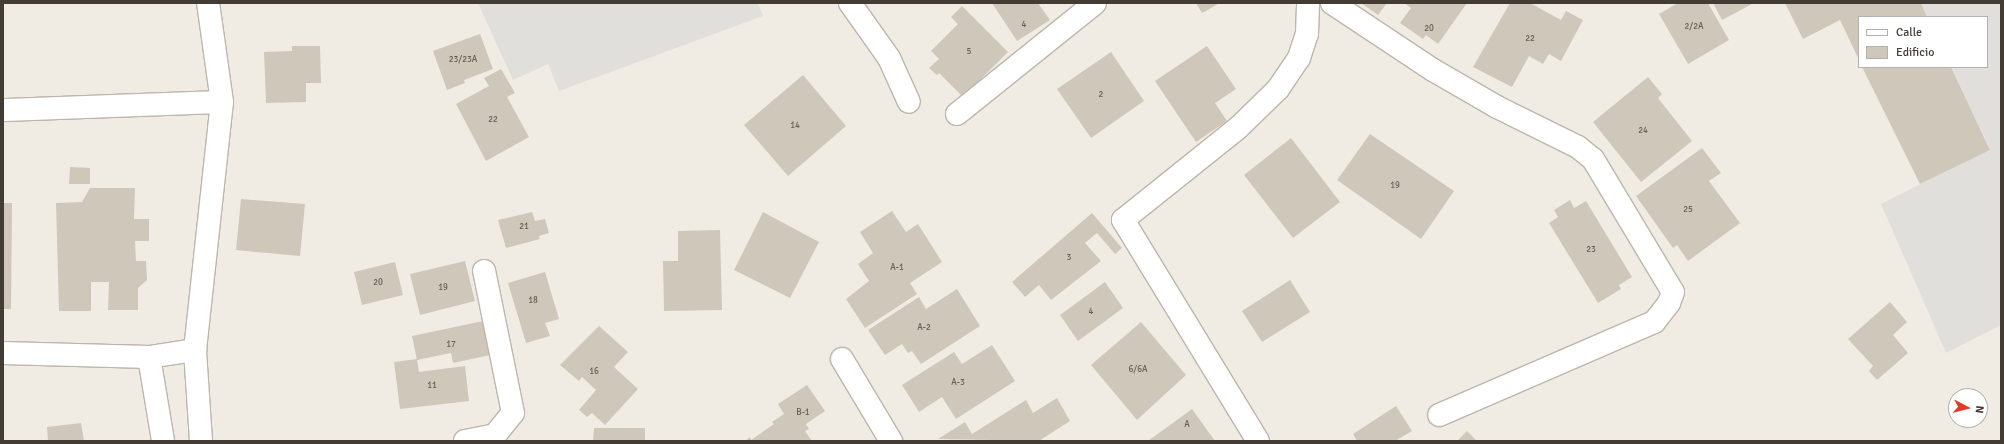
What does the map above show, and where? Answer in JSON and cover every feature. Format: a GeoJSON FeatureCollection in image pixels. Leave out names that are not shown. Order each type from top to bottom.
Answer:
{"type":"FeatureCollection","features":[{"type":"Feature","properties":{"kind":"street"},"geometry":{"type":"LineString","coordinates":[[201,441],[195,350],[222,102],[208,3]]}},
{"type":"Feature","properties":{"kind":"street"},"geometry":{"type":"LineString","coordinates":[[850,3],[889,58],[909,102]]}},
{"type":"Feature","properties":{"kind":"street"},"geometry":{"type":"LineString","coordinates":[[957,114],[1095,3]]}},
{"type":"Feature","properties":{"kind":"street"},"geometry":{"type":"LineString","coordinates":[[1258,441],[1123,220],[1238,128],[1278,89],[1300,58],[1307,34],[1308,3]]}},
{"type":"Feature","properties":{"kind":"street"},"geometry":{"type":"LineString","coordinates":[[1332,3],[1433,70],[1497,107],[1578,146],[1593,159],[1673,292],[1669,303],[1654,322],[1439,415]]}},
{"type":"Feature","properties":{"kind":"street"},"geometry":{"type":"LineString","coordinates":[[3,110],[222,102]]}},
{"type":"Feature","properties":{"kind":"street"},"geometry":{"type":"LineString","coordinates":[[465,441],[495,435],[513,413],[484,271]]}},
{"type":"Feature","properties":{"kind":"street"},"geometry":{"type":"LineString","coordinates":[[3,353],[149,357],[195,350]]}},
{"type":"Feature","properties":{"kind":"street"},"geometry":{"type":"LineString","coordinates":[[149,357],[163,441]]}},
{"type":"Feature","properties":{"kind":"street"},"geometry":{"type":"LineString","coordinates":[[842,359],[891,441]]}},
{"type":"Feature","properties":{"kind":"shaded area"},"geometry":{"type":"Polygon","coordinates":[[[478,3],[758,3],[763,16],[559,91],[548,64],[513,80],[478,3]]]}},
{"type":"Feature","properties":{"kind":"shaded area"},"geometry":{"type":"Polygon","coordinates":[[[1921,3],[2001,3],[2001,325],[1946,353],[1881,204],[1990,149],[1951,68],[1988,68],[1988,16],[1927,16],[1921,3]]]}},
{"type":"Feature","properties":{"kind":"building"},"geometry":{"type":"Polygon","coordinates":[[[992,3],[1038,3],[1050,20],[1017,41],[992,3]]]}},
{"type":"Feature","properties":{"kind":"building"},"geometry":{"type":"Polygon","coordinates":[[[1196,3],[1220,3],[1202,13],[1196,3]]]}},
{"type":"Feature","properties":{"kind":"building"},"geometry":{"type":"Polygon","coordinates":[[[1361,3],[1387,3],[1378,15],[1361,3]]]}},
{"type":"Feature","properties":{"kind":"building"},"geometry":{"type":"Polygon","coordinates":[[[1404,3],[1467,3],[1438,44],[1426,35],[1423,39],[1400,23],[1411,8],[1404,3]]]}},
{"type":"Feature","properties":{"kind":"building"},"geometry":{"type":"Polygon","coordinates":[[[1510,3],[1530,3],[1561,20],[1566,11],[1583,20],[1561,61],[1549,54],[1543,64],[1529,56],[1512,87],[1473,67],[1510,3]]]}},
{"type":"Feature","properties":{"kind":"building"},"geometry":{"type":"Polygon","coordinates":[[[1678,3],[1708,3],[1729,40],[1688,64],[1659,14],[1678,3]]]}},
{"type":"Feature","properties":{"kind":"building"},"geometry":{"type":"Polygon","coordinates":[[[1713,3],[1754,3],[1722,20],[1713,3]]]}},
{"type":"Feature","properties":{"kind":"building"},"geometry":{"type":"Polygon","coordinates":[[[1785,3],[1921,3],[1927,16],[1858,16],[1858,58],[1840,20],[1803,39],[1785,3]]]}},
{"type":"Feature","properties":{"kind":"building"},"geometry":{"type":"Polygon","coordinates":[[[962,6],[1008,52],[963,97],[939,73],[937,75],[929,68],[939,59],[931,51],[958,24],[951,17],[962,6]]]}},
{"type":"Feature","properties":{"kind":"building"},"geometry":{"type":"Polygon","coordinates":[[[480,34],[493,69],[464,80],[465,83],[447,90],[433,51],[480,34]]]}},
{"type":"Feature","properties":{"kind":"building"},"geometry":{"type":"Polygon","coordinates":[[[292,46],[320,46],[321,83],[306,83],[306,102],[266,103],[264,52],[292,51],[292,46]]]}},
{"type":"Feature","properties":{"kind":"building"},"geometry":{"type":"Polygon","coordinates":[[[1207,46],[1236,89],[1215,103],[1227,121],[1196,142],[1155,81],[1207,46]]]}},
{"type":"Feature","properties":{"kind":"building"},"geometry":{"type":"Polygon","coordinates":[[[1111,52],[1144,101],[1091,138],[1057,89],[1111,52]]]}},
{"type":"Feature","properties":{"kind":"building"},"geometry":{"type":"Polygon","coordinates":[[[1862,68],[1951,68],[1990,150],[1920,184],[1862,68]]]}},
{"type":"Feature","properties":{"kind":"building"},"geometry":{"type":"Polygon","coordinates":[[[501,69],[515,93],[507,97],[529,137],[486,161],[456,104],[489,86],[484,78],[501,69]]]}},
{"type":"Feature","properties":{"kind":"building"},"geometry":{"type":"Polygon","coordinates":[[[803,75],[846,126],[788,176],[744,125],[803,75]]]}},
{"type":"Feature","properties":{"kind":"building"},"geometry":{"type":"Polygon","coordinates":[[[1648,77],[1662,94],[1658,98],[1692,141],[1641,182],[1593,122],[1648,77]]]}},
{"type":"Feature","properties":{"kind":"building"},"geometry":{"type":"Polygon","coordinates":[[[1370,134],[1454,191],[1421,239],[1337,180],[1370,134]]]}},
{"type":"Feature","properties":{"kind":"building"},"geometry":{"type":"Polygon","coordinates":[[[1291,138],[1340,202],[1293,238],[1244,175],[1291,138]]]}},
{"type":"Feature","properties":{"kind":"building"},"geometry":{"type":"Polygon","coordinates":[[[1702,148],[1721,173],[1709,181],[1740,223],[1688,261],[1677,245],[1673,248],[1636,196],[1702,148]]]}},
{"type":"Feature","properties":{"kind":"building"},"geometry":{"type":"Polygon","coordinates":[[[70,167],[90,168],[90,184],[69,184],[70,167]]]}},
{"type":"Feature","properties":{"kind":"building"},"geometry":{"type":"Polygon","coordinates":[[[90,188],[135,188],[134,219],[149,219],[149,241],[135,241],[136,261],[146,261],[147,280],[138,288],[138,310],[108,310],[109,282],[91,282],[91,311],[59,311],[56,203],[82,202],[90,188]]]}},
{"type":"Feature","properties":{"kind":"building"},"geometry":{"type":"Polygon","coordinates":[[[241,199],[305,204],[300,256],[236,250],[241,199]]]}},
{"type":"Feature","properties":{"kind":"building"},"geometry":{"type":"Polygon","coordinates":[[[1570,200],[1574,208],[1586,201],[1632,277],[1619,285],[1621,289],[1598,303],[1549,223],[1558,217],[1554,210],[1570,200]]]}},
{"type":"Feature","properties":{"kind":"building"},"geometry":{"type":"Polygon","coordinates":[[[3,203],[12,203],[11,309],[3,309],[3,203]]]}},
{"type":"Feature","properties":{"kind":"building"},"geometry":{"type":"Polygon","coordinates":[[[892,211],[906,232],[918,224],[942,262],[910,283],[917,294],[865,328],[846,299],[869,281],[858,264],[873,253],[860,232],[892,211]]]}},
{"type":"Feature","properties":{"kind":"building"},"geometry":{"type":"Polygon","coordinates":[[[532,212],[535,221],[545,219],[549,233],[539,236],[540,239],[506,248],[498,220],[532,212]]]}},
{"type":"Feature","properties":{"kind":"building"},"geometry":{"type":"Polygon","coordinates":[[[763,212],[819,242],[790,298],[734,270],[763,212]]]}},
{"type":"Feature","properties":{"kind":"building"},"geometry":{"type":"Polygon","coordinates":[[[1092,213],[1122,248],[1115,254],[1097,233],[1085,243],[1101,261],[1051,300],[1039,285],[1025,297],[1012,282],[1092,213]]]}},
{"type":"Feature","properties":{"kind":"building"},"geometry":{"type":"Polygon","coordinates":[[[720,230],[722,310],[664,311],[663,261],[678,261],[678,231],[720,230]]]}},
{"type":"Feature","properties":{"kind":"building"},"geometry":{"type":"Polygon","coordinates":[[[465,261],[475,301],[420,315],[410,274],[465,261]]]}},
{"type":"Feature","properties":{"kind":"building"},"geometry":{"type":"Polygon","coordinates":[[[395,262],[403,295],[362,305],[354,272],[395,262]]]}},
{"type":"Feature","properties":{"kind":"building"},"geometry":{"type":"Polygon","coordinates":[[[545,272],[559,319],[545,323],[550,336],[526,343],[508,283],[545,272]]]}},
{"type":"Feature","properties":{"kind":"building"},"geometry":{"type":"Polygon","coordinates":[[[1290,280],[1310,312],[1262,342],[1242,311],[1290,280]]]}},
{"type":"Feature","properties":{"kind":"building"},"geometry":{"type":"Polygon","coordinates":[[[1105,282],[1123,308],[1078,341],[1060,315],[1105,282]]]}},
{"type":"Feature","properties":{"kind":"building"},"geometry":{"type":"Polygon","coordinates":[[[957,289],[980,326],[921,364],[912,351],[908,353],[902,344],[885,355],[868,330],[919,297],[926,309],[957,289]]]}},
{"type":"Feature","properties":{"kind":"building"},"geometry":{"type":"Polygon","coordinates":[[[1890,302],[1907,322],[1893,335],[1908,353],[1877,380],[1869,371],[1873,366],[1848,339],[1890,302]]]}},
{"type":"Feature","properties":{"kind":"building"},"geometry":{"type":"Polygon","coordinates":[[[483,321],[490,355],[453,363],[451,353],[417,360],[412,336],[483,321]]]}},
{"type":"Feature","properties":{"kind":"building"},"geometry":{"type":"Polygon","coordinates":[[[1141,322],[1186,375],[1137,420],[1091,365],[1141,322]]]}},
{"type":"Feature","properties":{"kind":"building"},"geometry":{"type":"Polygon","coordinates":[[[599,326],[628,352],[614,367],[638,389],[605,425],[592,413],[587,417],[579,410],[596,390],[582,377],[579,381],[560,365],[599,326]]]}},
{"type":"Feature","properties":{"kind":"building"},"geometry":{"type":"Polygon","coordinates":[[[992,345],[1015,381],[956,419],[942,397],[919,412],[902,385],[954,352],[962,364],[992,345]]]}},
{"type":"Feature","properties":{"kind":"building"},"geometry":{"type":"Polygon","coordinates":[[[417,359],[419,372],[465,366],[469,401],[400,409],[394,362],[417,359]]]}},
{"type":"Feature","properties":{"kind":"building"},"geometry":{"type":"Polygon","coordinates":[[[807,385],[825,411],[806,424],[809,429],[805,431],[812,441],[745,441],[750,437],[751,440],[774,424],[772,422],[784,414],[778,404],[807,385]]]}},
{"type":"Feature","properties":{"kind":"building"},"geometry":{"type":"Polygon","coordinates":[[[1057,398],[1070,421],[1039,441],[938,439],[965,422],[972,434],[1026,400],[1033,413],[1057,398]]]}},
{"type":"Feature","properties":{"kind":"building"},"geometry":{"type":"Polygon","coordinates":[[[1396,406],[1412,431],[1395,441],[1357,441],[1353,434],[1396,406]]]}},
{"type":"Feature","properties":{"kind":"building"},"geometry":{"type":"Polygon","coordinates":[[[1192,409],[1215,441],[1148,441],[1192,409]]]}},
{"type":"Feature","properties":{"kind":"building"},"geometry":{"type":"Polygon","coordinates":[[[81,423],[84,441],[48,441],[47,427],[81,423]]]}},
{"type":"Feature","properties":{"kind":"building"},"geometry":{"type":"Polygon","coordinates":[[[594,428],[645,428],[645,441],[593,441],[594,428]]]}},
{"type":"Feature","properties":{"kind":"building"},"geometry":{"type":"Polygon","coordinates":[[[1467,431],[1477,441],[1457,441],[1467,431]]]}}]}
